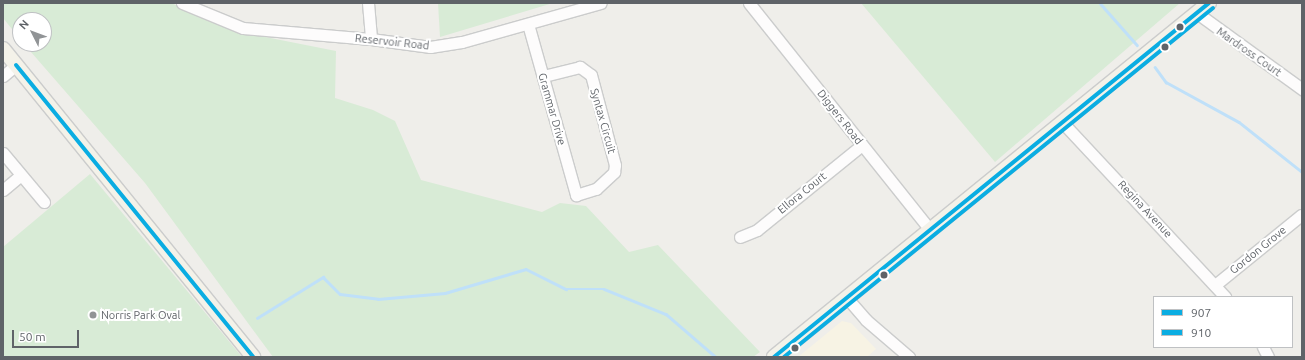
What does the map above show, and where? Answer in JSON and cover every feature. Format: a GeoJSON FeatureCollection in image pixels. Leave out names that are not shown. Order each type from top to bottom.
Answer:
{"type":"FeatureCollection","features":[{"type":"Feature","properties":{"kind":"main road"},"geometry":{"type":"LineString","coordinates":[[774,357],[1208,3]]}},
{"type":"Feature","properties":{"kind":"main road"},"geometry":{"type":"LineString","coordinates":[[3,49],[253,357]]}},
{"type":"Feature","properties":{"kind":"street","name":"Reservoir Road"},"geometry":{"type":"LineString","coordinates":[[182,3],[243,28],[371,39],[430,47],[462,42],[601,3]]}},
{"type":"Feature","properties":{"kind":"street"},"geometry":{"type":"LineString","coordinates":[[368,3],[371,39]]}},
{"type":"Feature","properties":{"kind":"street","name":"Diggers Road"},"geometry":{"type":"LineString","coordinates":[[750,3],[930,230]]}},
{"type":"Feature","properties":{"kind":"street","name":"Mardross Court"},"geometry":{"type":"LineString","coordinates":[[1197,13],[1302,89]]}},
{"type":"Feature","properties":{"kind":"street","name":"Grammar Drive"},"geometry":{"type":"LineString","coordinates":[[528,24],[576,195]]}},
{"type":"Feature","properties":{"kind":"street"},"geometry":{"type":"LineString","coordinates":[[3,76],[16,66]]}},
{"type":"Feature","properties":{"kind":"street","name":"Syntax Circuit"},"geometry":{"type":"LineString","coordinates":[[543,76],[580,67],[590,75],[595,90],[615,165],[614,172],[596,189],[576,195]]}},
{"type":"Feature","properties":{"kind":"street","name":"Regina Avenue"},"geometry":{"type":"LineString","coordinates":[[1063,122],[1215,284],[1224,296]]}},
{"type":"Feature","properties":{"kind":"street","name":"Ellora Court"},"geometry":{"type":"LineString","coordinates":[[740,237],[757,230],[862,146]]}},
{"type":"Feature","properties":{"kind":"street"},"geometry":{"type":"LineString","coordinates":[[3,153],[44,202]]}},
{"type":"Feature","properties":{"kind":"street"},"geometry":{"type":"LineString","coordinates":[[3,190],[21,175]]}},
{"type":"Feature","properties":{"kind":"street","name":"Gordon Grove"},"geometry":{"type":"LineString","coordinates":[[1215,284],[1301,215]]}},
{"type":"Feature","properties":{"kind":"street"},"geometry":{"type":"LineString","coordinates":[[847,298],[866,320],[909,357]]}},
{"type":"Feature","properties":{"kind":"street"},"geometry":{"type":"LineString","coordinates":[[1264,348],[1268,357]]}},
{"type":"Feature","properties":{"kind":"shaded area"},"geometry":{"type":"Polygon","coordinates":[[[842,321],[851,323],[876,349],[867,357],[798,357],[842,321]]]}},
{"type":"Feature","properties":{"kind":"green space"},"geometry":{"type":"Polygon","coordinates":[[[3,3],[171,3],[240,32],[336,51],[335,98],[373,110],[395,121],[421,180],[542,212],[560,203],[586,206],[629,252],[658,245],[760,352],[753,357],[273,357],[145,183],[31,52],[52,52],[52,12],[12,12],[12,29],[3,18],[3,3]]]}},
{"type":"Feature","properties":{"kind":"green space"},"geometry":{"type":"Polygon","coordinates":[[[438,3],[553,3],[440,37],[438,3]]]}},
{"type":"Feature","properties":{"kind":"green space"},"geometry":{"type":"Polygon","coordinates":[[[861,3],[1180,3],[995,162],[861,3]]]}},
{"type":"Feature","properties":{"kind":"green space"},"geometry":{"type":"Polygon","coordinates":[[[90,174],[242,357],[3,357],[3,247],[90,174]]]}},
{"type":"Feature","properties":{"kind":"waterway"},"geometry":{"type":"LineString","coordinates":[[1100,3],[1137,45]]}},
{"type":"Feature","properties":{"kind":"waterway"},"geometry":{"type":"LineString","coordinates":[[1155,67],[1166,82],[1239,122],[1302,172]]}},
{"type":"Feature","properties":{"kind":"waterway"},"geometry":{"type":"LineString","coordinates":[[257,318],[323,277],[340,294],[378,299],[445,293],[526,269],[566,289],[604,289],[666,314],[716,357]]}},
{"type":"Feature","properties":{"kind":"transit line","name":"907"},"geometry":{"type":"LineString","coordinates":[[774,357],[1209,3]]}},
{"type":"Feature","properties":{"kind":"transit line","name":"910"},"geometry":{"type":"LineString","coordinates":[[784,357],[1213,8]]}},
{"type":"Feature","properties":{"kind":"transit line","name":"907"},"geometry":{"type":"LineString","coordinates":[[16,65],[253,357]]}},
{"type":"Feature","properties":{"kind":"place","name":"Norris Park Oval"},"geometry":{"type":"Point","coordinates":[93,315]}}]}
